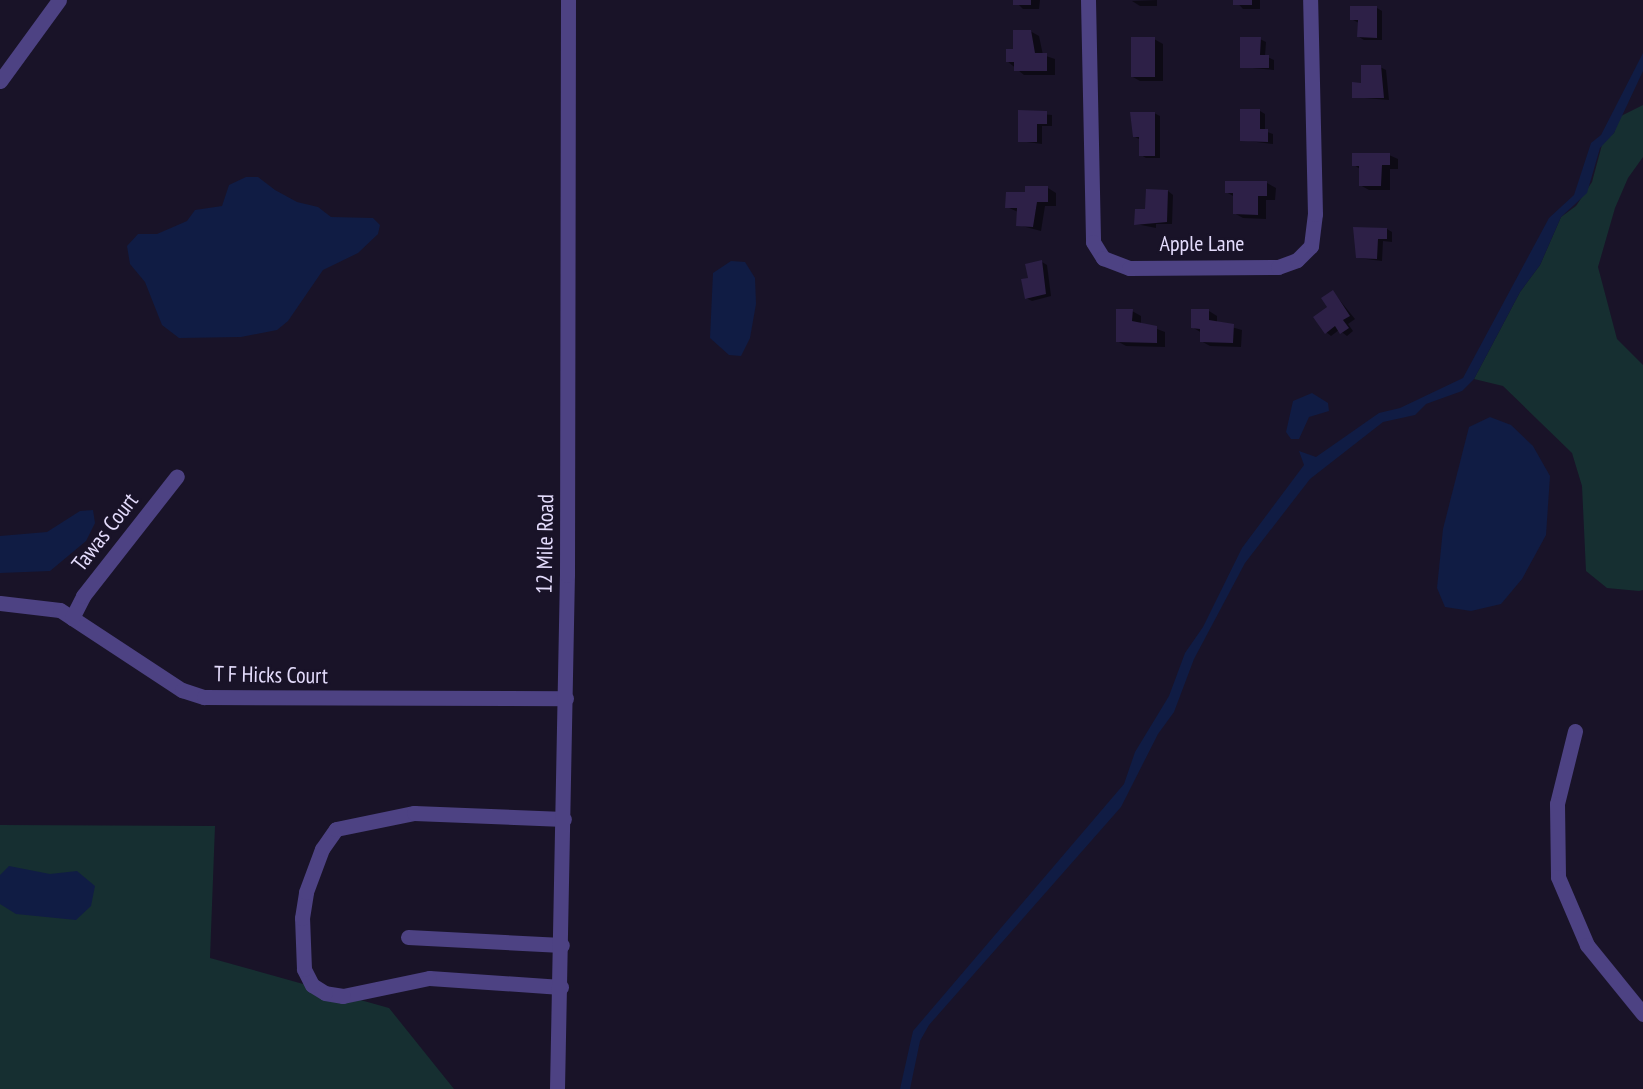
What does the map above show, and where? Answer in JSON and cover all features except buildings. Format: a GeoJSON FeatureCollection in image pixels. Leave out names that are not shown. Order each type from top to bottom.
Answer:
{"type":"FeatureCollection","features":[{"type":"Feature","properties":{"kind":"street"},"geometry":{"type":"LineString","coordinates":[[0,81],[59,0]]}},
{"type":"Feature","properties":{"kind":"street","name":"12 Mile Road"},"geometry":{"type":"LineString","coordinates":[[557,1089],[562,945],[571,264],[568,0]]}},
{"type":"Feature","properties":{"kind":"street","name":"Apple Lane"},"geometry":{"type":"LineString","coordinates":[[1088,0],[1093,242],[1103,258],[1128,268],[1278,267],[1297,260],[1311,246],[1315,214],[1310,0]]}},
{"type":"Feature","properties":{"kind":"street","name":"Tawas Court"},"geometry":{"type":"LineString","coordinates":[[72,618],[83,596],[177,476]]}},
{"type":"Feature","properties":{"kind":"street","name":"T F Hicks Court"},"geometry":{"type":"LineString","coordinates":[[0,603],[60,610],[182,690],[204,697],[566,698]]}},
{"type":"Feature","properties":{"kind":"street"},"geometry":{"type":"LineString","coordinates":[[1575,731],[1557,804],[1558,877],[1587,945],[1643,1014]]}},
{"type":"Feature","properties":{"kind":"street"},"geometry":{"type":"LineString","coordinates":[[561,987],[429,978],[343,996],[325,993],[312,985],[304,969],[302,918],[306,892],[322,849],[336,829],[414,813],[564,819]]}},
{"type":"Feature","properties":{"kind":"street"},"geometry":{"type":"LineString","coordinates":[[408,937],[562,945]]}},
{"type":"Feature","properties":{"kind":"green space"},"geometry":{"type":"Polygon","coordinates":[[[1643,105],[1643,157],[1628,178],[1615,208],[1598,267],[1617,339],[1643,365],[1643,590],[1639,591],[1607,588],[1586,571],[1582,486],[1572,453],[1503,386],[1474,379],[1520,292],[1540,265],[1561,217],[1576,206],[1592,182],[1603,141],[1614,133],[1619,117],[1643,105]]]}},
{"type":"Feature","properties":{"kind":"green space"},"geometry":{"type":"Polygon","coordinates":[[[0,825],[215,826],[210,958],[389,1008],[454,1089],[0,1089],[0,825]]]}},
{"type":"Feature","properties":{"kind":"water"},"geometry":{"type":"Polygon","coordinates":[[[1643,53],[1643,71],[1614,133],[1600,148],[1587,193],[1561,217],[1540,265],[1520,292],[1474,379],[1462,391],[1426,404],[1415,415],[1383,422],[1310,479],[1245,563],[1194,659],[1174,712],[1158,734],[1121,807],[929,1025],[920,1041],[910,1089],[900,1089],[913,1031],[1124,784],[1135,752],[1169,696],[1185,653],[1203,627],[1242,548],[1304,465],[1299,451],[1316,457],[1379,413],[1400,408],[1463,378],[1549,218],[1574,195],[1591,143],[1601,135],[1643,53]]]}},
{"type":"Feature","properties":{"kind":"water"},"geometry":{"type":"Polygon","coordinates":[[[246,177],[258,177],[275,190],[297,202],[318,207],[331,217],[373,218],[380,225],[378,234],[358,253],[323,270],[288,321],[277,330],[241,337],[179,338],[162,325],[145,282],[130,264],[127,246],[138,234],[157,234],[187,221],[195,210],[222,206],[229,185],[246,177]]]}},
{"type":"Feature","properties":{"kind":"water"},"geometry":{"type":"Polygon","coordinates":[[[731,261],[745,262],[755,278],[756,304],[750,338],[741,356],[729,355],[710,338],[713,273],[731,261]]]}},
{"type":"Feature","properties":{"kind":"water"},"geometry":{"type":"Polygon","coordinates":[[[1312,393],[1328,403],[1329,411],[1309,417],[1299,439],[1291,439],[1286,432],[1293,401],[1312,393]]]}},
{"type":"Feature","properties":{"kind":"water"},"geometry":{"type":"Polygon","coordinates":[[[1490,417],[1511,425],[1533,446],[1550,476],[1546,535],[1522,579],[1501,604],[1471,611],[1445,607],[1437,588],[1443,529],[1469,427],[1490,417]]]}},
{"type":"Feature","properties":{"kind":"water"},"geometry":{"type":"Polygon","coordinates":[[[93,510],[95,523],[86,541],[50,571],[0,573],[0,536],[47,532],[80,511],[93,510]]]}},
{"type":"Feature","properties":{"kind":"water"},"geometry":{"type":"Polygon","coordinates":[[[9,866],[50,874],[77,871],[95,886],[91,906],[76,920],[16,914],[0,904],[0,875],[9,866]]]}}]}
